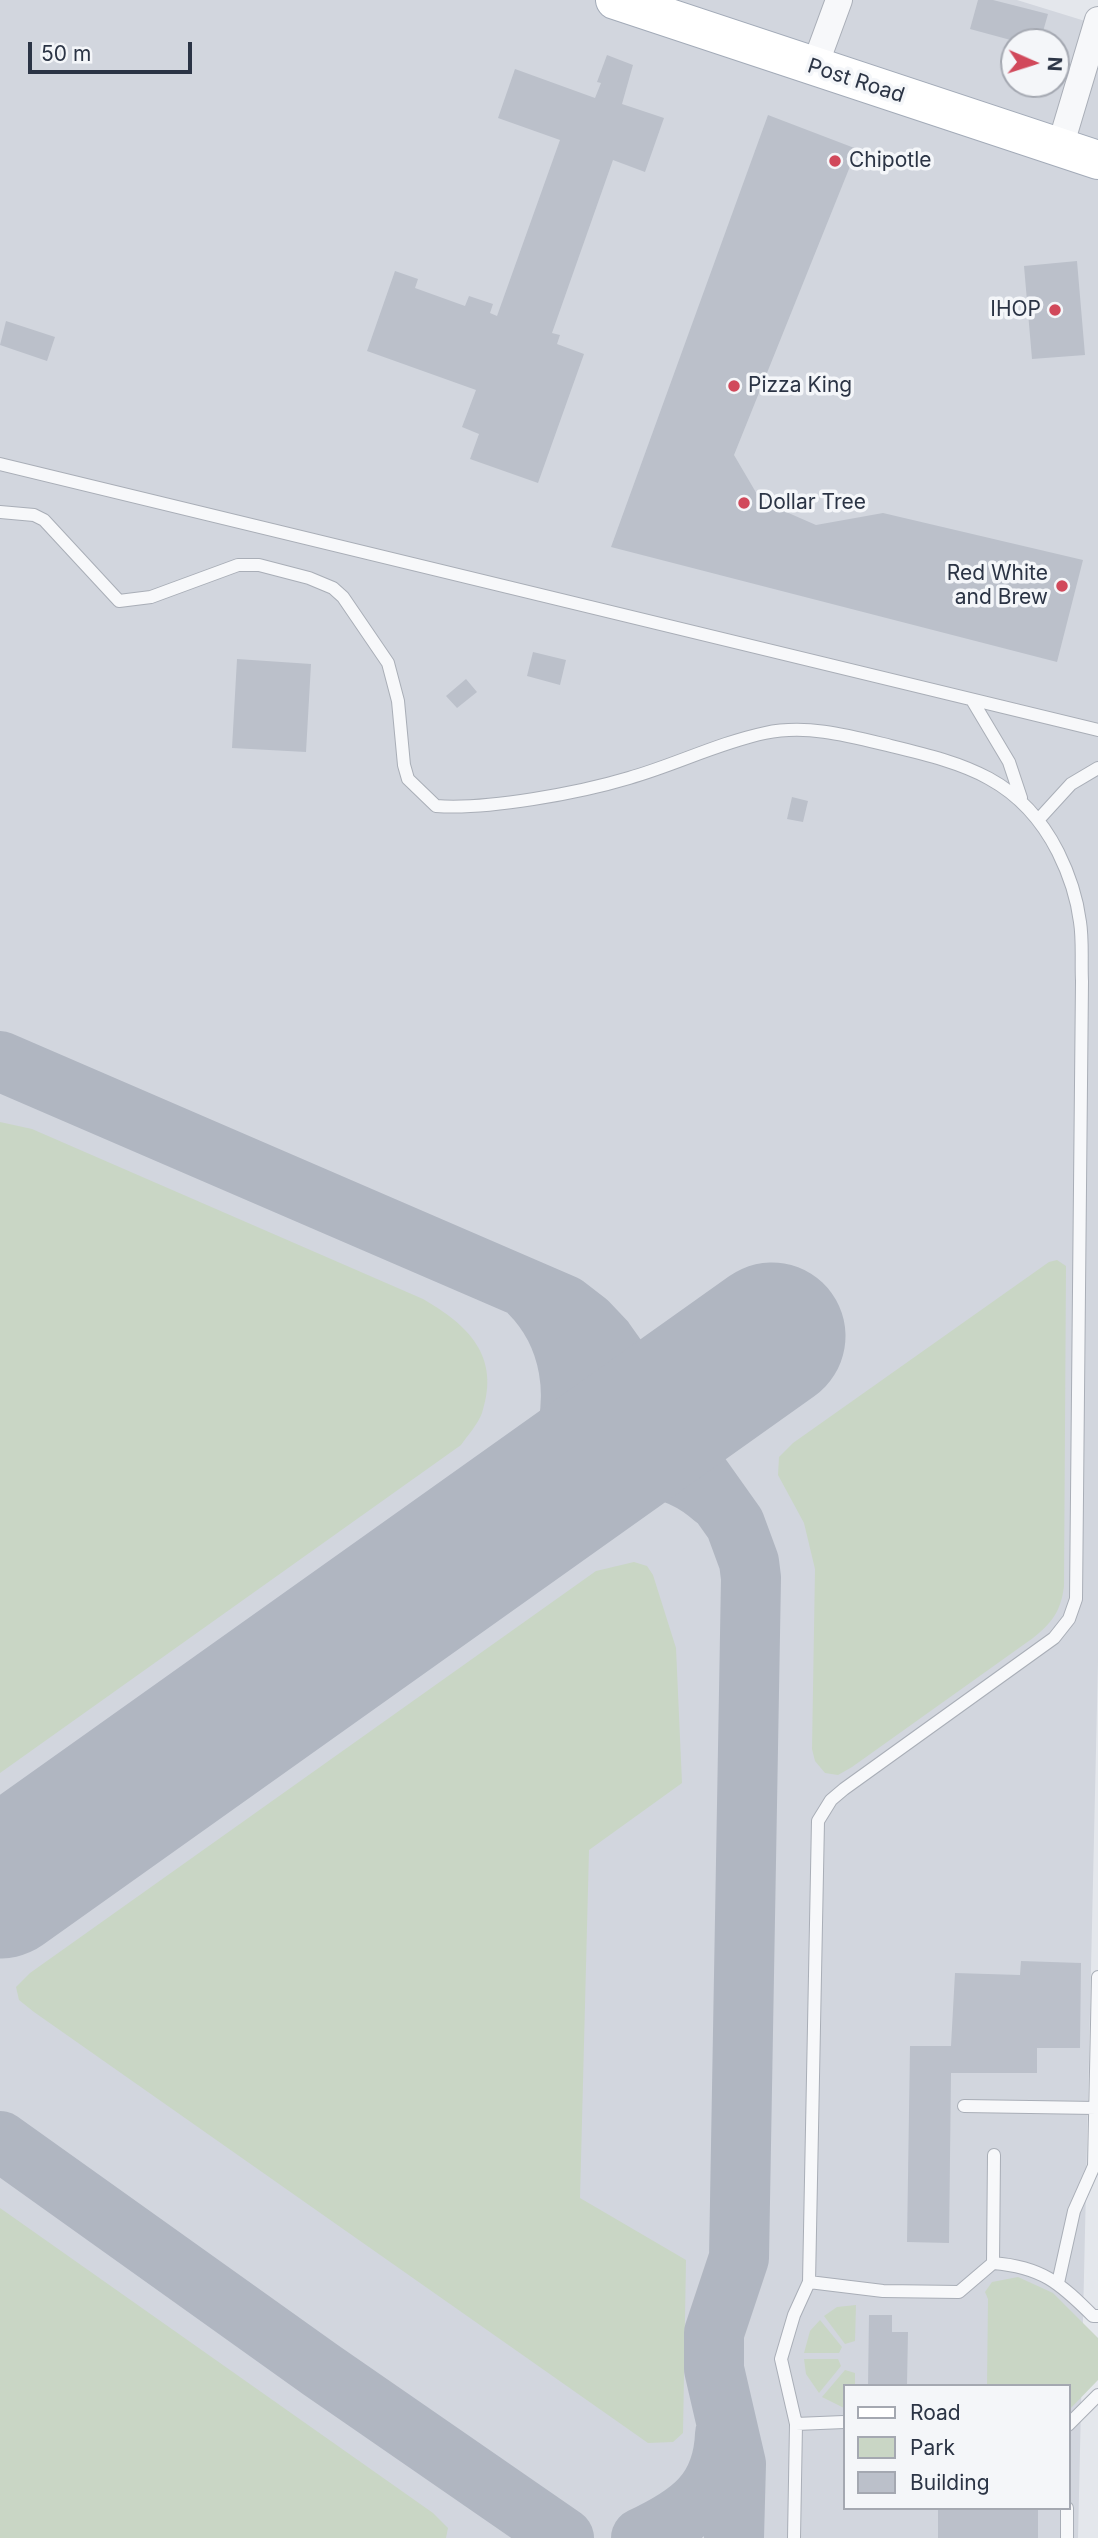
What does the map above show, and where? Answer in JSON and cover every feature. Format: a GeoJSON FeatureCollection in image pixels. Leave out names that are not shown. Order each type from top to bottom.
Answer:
{"type":"FeatureCollection","features":[{"type":"Feature","properties":{"kind":"main road","name":"Post Road"},"geometry":{"type":"LineString","coordinates":[[615,0],[1098,160]]}},
{"type":"Feature","properties":{"kind":"street"},"geometry":{"type":"LineString","coordinates":[[814,68],[839,0]]}},
{"type":"Feature","properties":{"kind":"street"},"geometry":{"type":"LineString","coordinates":[[1060,147],[1098,20]]}},
{"type":"Feature","properties":{"kind":"lane"},"geometry":{"type":"LineString","coordinates":[[0,464],[1098,730]]}},
{"type":"Feature","properties":{"kind":"lane"},"geometry":{"type":"LineString","coordinates":[[0,512],[34,515],[44,520],[119,601],[151,597],[239,565],[259,565],[309,578],[333,588],[387,663],[398,701],[406,772],[416,788],[436,806],[474,807],[590,787],[629,778],[728,742],[767,733],[807,730],[860,738],[965,766],[1000,783],[1021,799],[1039,819],[1072,884],[1081,923],[1076,1600],[1069,1619],[1055,1638],[844,1789],[831,1800],[818,1821],[809,2282],[794,2315],[782,2359],[796,2424],[794,2538]]}},
{"type":"Feature","properties":{"kind":"lane"},"geometry":{"type":"LineString","coordinates":[[972,700],[1009,762],[1021,799]]}},
{"type":"Feature","properties":{"kind":"lane"},"geometry":{"type":"LineString","coordinates":[[1039,819],[1071,784],[1098,768]]}},
{"type":"Feature","properties":{"kind":"lane"},"geometry":{"type":"LineString","coordinates":[[1058,2283],[1074,2211],[1094,2166],[1098,1976]]}},
{"type":"Feature","properties":{"kind":"lane"},"geometry":{"type":"LineString","coordinates":[[964,2106],[1096,2108]]}},
{"type":"Feature","properties":{"kind":"lane"},"geometry":{"type":"LineString","coordinates":[[993,2263],[994,2155]]}},
{"type":"Feature","properties":{"kind":"lane"},"geometry":{"type":"LineString","coordinates":[[809,2282],[883,2291],[958,2291],[993,2263],[1035,2269],[1058,2283],[1093,2316],[1098,2316]]}},
{"type":"Feature","properties":{"kind":"lane"},"geometry":{"type":"LineString","coordinates":[[1070,2423],[1098,2395]]}},
{"type":"Feature","properties":{"kind":"lane"},"geometry":{"type":"LineString","coordinates":[[796,2424],[842,2422]]}},
{"type":"Feature","properties":{"kind":"lane"},"geometry":{"type":"LineString","coordinates":[[1067,2510],[1067,2538]]}},
{"type":"Feature","properties":{"kind":"shaded area"},"geometry":{"type":"Polygon","coordinates":[[[0,0],[1017,0],[1098,25],[1098,1662],[1078,2538],[0,2538],[0,0]]]}},
{"type":"Feature","properties":{"kind":"green space"},"geometry":{"type":"Polygon","coordinates":[[[0,1122],[32,1129],[423,1299],[454,1320],[476,1344],[484,1359],[487,1393],[482,1413],[461,1445],[0,1773],[0,1122]]]}},
{"type":"Feature","properties":{"kind":"green space"},"geometry":{"type":"Polygon","coordinates":[[[1057,1260],[1066,1266],[1064,1586],[1058,1609],[1050,1622],[1033,1638],[852,1767],[838,1775],[825,1773],[815,1761],[812,1749],[815,1569],[804,1523],[778,1475],[779,1457],[793,1443],[1049,1262],[1057,1260]]]}},
{"type":"Feature","properties":{"kind":"green space"},"geometry":{"type":"Polygon","coordinates":[[[634,1562],[647,1566],[653,1575],[676,1648],[682,1783],[589,1850],[580,2198],[686,2260],[683,2433],[673,2442],[648,2443],[34,2012],[19,2000],[16,1987],[30,1973],[596,1571],[634,1562]]]}},
{"type":"Feature","properties":{"kind":"green space"},"geometry":{"type":"Polygon","coordinates":[[[0,2208],[433,2513],[448,2528],[446,2538],[0,2538],[0,2208]]]}},
{"type":"Feature","properties":{"kind":"green space"},"geometry":{"type":"Polygon","coordinates":[[[1018,2277],[1053,2293],[1098,2338],[1098,2380],[1070,2409],[1070,2384],[987,2384],[988,2299],[985,2292],[992,2282],[1018,2277]]]}},
{"type":"Feature","properties":{"kind":"green space"},"geometry":{"type":"Polygon","coordinates":[[[856,2305],[855,2341],[845,2344],[824,2316],[837,2307],[856,2305]]]}},
{"type":"Feature","properties":{"kind":"green space"},"geometry":{"type":"Polygon","coordinates":[[[820,2320],[842,2347],[839,2353],[804,2353],[810,2331],[820,2320]]]}},
{"type":"Feature","properties":{"kind":"green space"},"geometry":{"type":"Polygon","coordinates":[[[804,2359],[838,2359],[841,2366],[819,2393],[806,2374],[804,2359]]]}},
{"type":"Feature","properties":{"kind":"green space"},"geometry":{"type":"Polygon","coordinates":[[[845,2370],[855,2373],[855,2384],[842,2384],[842,2407],[822,2397],[845,2370]]]}},
{"type":"Feature","properties":{"kind":"building"},"geometry":{"type":"Polygon","coordinates":[[[978,0],[993,0],[1048,14],[1044,28],[1000,28],[1000,37],[970,29],[978,0]]]}},
{"type":"Feature","properties":{"kind":"building"},"geometry":{"type":"Polygon","coordinates":[[[607,55],[633,65],[622,104],[664,118],[645,172],[613,160],[552,333],[560,335],[557,344],[584,354],[538,483],[470,459],[479,434],[462,427],[476,390],[367,351],[395,271],[418,279],[415,288],[465,306],[469,296],[493,304],[490,313],[497,316],[560,140],[498,118],[515,69],[595,98],[601,83],[597,82],[607,55]]]}},
{"type":"Feature","properties":{"kind":"building"},"geometry":{"type":"Polygon","coordinates":[[[768,115],[857,149],[734,455],[761,501],[816,525],[883,513],[1083,560],[1057,662],[611,547],[768,115]]]}},
{"type":"Feature","properties":{"kind":"building","name":"IHOP"},"geometry":{"type":"Polygon","coordinates":[[[1077,261],[1085,355],[1032,359],[1024,266],[1077,261]]]}},
{"type":"Feature","properties":{"kind":"building"},"geometry":{"type":"Polygon","coordinates":[[[6,321],[55,337],[47,361],[0,345],[6,321]]]}},
{"type":"Feature","properties":{"kind":"building"},"geometry":{"type":"Polygon","coordinates":[[[533,652],[566,660],[560,685],[527,676],[533,652]]]}},
{"type":"Feature","properties":{"kind":"building"},"geometry":{"type":"Polygon","coordinates":[[[237,659],[311,664],[306,752],[232,748],[237,659]]]}},
{"type":"Feature","properties":{"kind":"building"},"geometry":{"type":"Polygon","coordinates":[[[466,679],[477,692],[457,708],[446,696],[466,679]]]}},
{"type":"Feature","properties":{"kind":"building"},"geometry":{"type":"Polygon","coordinates":[[[792,797],[808,801],[803,822],[787,819],[792,797]]]}},
{"type":"Feature","properties":{"kind":"building"},"geometry":{"type":"Polygon","coordinates":[[[1021,1961],[1081,1963],[1080,2048],[1037,2048],[1037,2073],[951,2073],[949,2243],[907,2242],[910,2046],[951,2046],[955,1973],[1020,1975],[1021,1961]]]}},
{"type":"Feature","properties":{"kind":"building"},"geometry":{"type":"Polygon","coordinates":[[[869,2315],[892,2315],[892,2332],[908,2332],[907,2384],[868,2384],[869,2315]]]}},
{"type":"Feature","properties":{"kind":"building"},"geometry":{"type":"Polygon","coordinates":[[[938,2510],[1038,2510],[1038,2538],[938,2538],[938,2510]]]}},
{"type":"Feature","properties":{"kind":"taxiway"},"geometry":{"type":"LineString","coordinates":[[0,1061],[565,1305],[605,1341],[735,1524],[749,1562],[751,1578],[739,2258],[714,2333],[714,2369],[736,2464],[734,2538]]}},
{"type":"Feature","properties":{"kind":"taxiway"},"geometry":{"type":"LineString","coordinates":[[529,1292],[544,1309],[555,1328],[563,1347],[571,1390],[570,1412],[560,1455],[532,1507]]}},
{"type":"Feature","properties":{"kind":"taxiway"},"geometry":{"type":"LineString","coordinates":[[569,1481],[627,1468],[663,1470],[698,1485],[715,1499]]}},
{"type":"Feature","properties":{"kind":"taxiway"},"geometry":{"type":"LineString","coordinates":[[0,2141],[321,2370],[564,2538]]}},
{"type":"Feature","properties":{"kind":"taxiway"},"geometry":{"type":"LineString","coordinates":[[641,2538],[675,2520],[701,2499],[718,2471],[725,2434]]}},
{"type":"Feature","properties":{"kind":"runway"},"geometry":{"type":"LineString","coordinates":[[0,1885],[772,1336]]}},
{"type":"Feature","properties":{"kind":"place","name":"Chipotle"},"geometry":{"type":"Point","coordinates":[835,161]}},
{"type":"Feature","properties":{"kind":"place","name":"IHOP"},"geometry":{"type":"Point","coordinates":[1055,310]}},
{"type":"Feature","properties":{"kind":"place","name":"Pizza King"},"geometry":{"type":"Point","coordinates":[734,386]}},
{"type":"Feature","properties":{"kind":"place","name":"Dollar Tree"},"geometry":{"type":"Point","coordinates":[744,503]}},
{"type":"Feature","properties":{"kind":"place","name":"Red White and Brew"},"geometry":{"type":"Point","coordinates":[1062,586]}}]}
